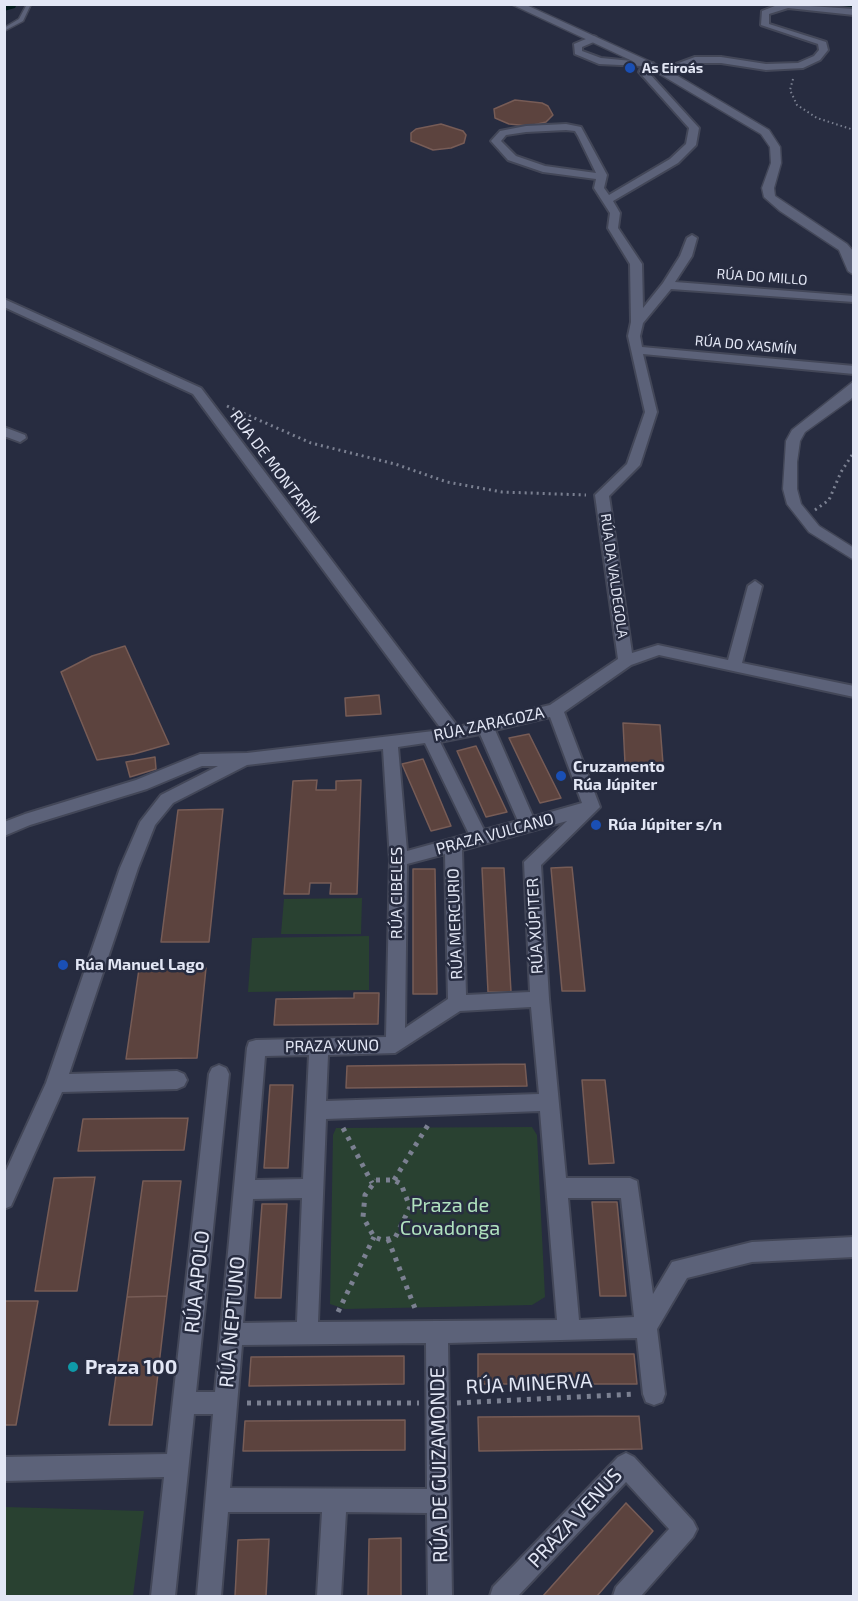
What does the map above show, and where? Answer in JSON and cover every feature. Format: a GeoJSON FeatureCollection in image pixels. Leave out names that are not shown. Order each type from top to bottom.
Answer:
{"type":"FeatureCollection","features":[{"type":"Feature","properties":{"kind":"street"},"geometry":{"type":"LineString","coordinates":[[515,4],[662,71],[752,122],[772,141],[777,154],[768,188],[770,197],[784,209],[843,247],[854,271]]}},
{"type":"Feature","properties":{"kind":"street"},"geometry":{"type":"LineString","coordinates":[[662,71],[695,60],[721,60],[765,67],[800,66],[817,58],[824,50],[822,42],[765,25],[765,13],[771,8],[787,5],[854,12]]}},
{"type":"Feature","properties":{"kind":"street"},"geometry":{"type":"LineString","coordinates":[[593,39],[578,46],[578,52],[599,61],[649,65]]}},
{"type":"Feature","properties":{"kind":"street"},"geometry":{"type":"LineString","coordinates":[[607,200],[674,161],[691,145],[694,128],[642,70],[649,65]]}},
{"type":"Feature","properties":{"kind":"street"},"geometry":{"type":"LineString","coordinates":[[566,127],[578,129],[601,177],[543,169],[512,158],[496,141],[503,133],[526,129],[566,127]]}},
{"type":"Feature","properties":{"kind":"street","name":"RÚA DA VALDEGOLA"},"geometry":{"type":"LineString","coordinates":[[601,177],[598,188],[615,213],[613,228],[636,264],[637,322],[634,336],[651,412],[633,465],[602,495],[626,661]]}},
{"type":"Feature","properties":{"kind":"street"},"geometry":{"type":"LineString","coordinates":[[637,322],[668,285],[686,256],[692,238]]}},
{"type":"Feature","properties":{"kind":"street","name":"RÚA DO MILLO"},"geometry":{"type":"LineString","coordinates":[[668,285],[854,299]]}},
{"type":"Feature","properties":{"kind":"street","name":"RÚA DE MONTARÍN"},"geometry":{"type":"LineString","coordinates":[[6,304],[197,391],[454,734]]}},
{"type":"Feature","properties":{"kind":"street","name":"RÚA DO XASMÍN"},"geometry":{"type":"LineString","coordinates":[[636,350],[854,370]]}},
{"type":"Feature","properties":{"kind":"street"},"geometry":{"type":"LineString","coordinates":[[854,385],[846,396],[800,430],[793,441],[790,489],[794,504],[804,518],[822,535],[854,555]]}},
{"type":"Feature","properties":{"kind":"street"},"geometry":{"type":"LineString","coordinates":[[4,431],[20,438]]}},
{"type":"Feature","properties":{"kind":"street"},"geometry":{"type":"LineString","coordinates":[[734,666],[754,586]]}},
{"type":"Feature","properties":{"kind":"street","name":"RÚA ZARAGOZA"},"geometry":{"type":"LineString","coordinates":[[247,759],[454,734],[555,710],[626,661],[658,650],[854,692]]}},
{"type":"Feature","properties":{"kind":"street"},"geometry":{"type":"LineString","coordinates":[[555,710],[592,807]]}},
{"type":"Feature","properties":{"kind":"street"},"geometry":{"type":"LineString","coordinates":[[485,726],[528,825]]}},
{"type":"Feature","properties":{"kind":"street"},"geometry":{"type":"LineString","coordinates":[[430,737],[480,839]]}},
{"type":"Feature","properties":{"kind":"street","name":"RÚA CIBELES"},"geometry":{"type":"LineString","coordinates":[[390,742],[399,860],[395,1045]]}},
{"type":"Feature","properties":{"kind":"street"},"geometry":{"type":"LineString","coordinates":[[4,830],[25,820],[141,786],[200,760],[247,759]]}},
{"type":"Feature","properties":{"kind":"street"},"geometry":{"type":"LineString","coordinates":[[4,1199],[56,1083],[129,868],[148,822],[167,799],[183,788],[247,759]]}},
{"type":"Feature","properties":{"kind":"street","name":"PRAZA VULCANO"},"geometry":{"type":"LineString","coordinates":[[399,860],[592,807]]}},
{"type":"Feature","properties":{"kind":"street","name":"RÚA XÚPITER"},"geometry":{"type":"LineString","coordinates":[[551,1102],[540,999],[533,862],[592,807]]}},
{"type":"Feature","properties":{"kind":"street","name":"RÚA MERCURIO"},"geometry":{"type":"LineString","coordinates":[[453,846],[457,1003]]}},
{"type":"Feature","properties":{"kind":"street"},"geometry":{"type":"LineString","coordinates":[[457,1003],[540,999]]}},
{"type":"Feature","properties":{"kind":"street","name":"PRAZA XUNO"},"geometry":{"type":"LineString","coordinates":[[255,1048],[395,1045],[457,1003]]}},
{"type":"Feature","properties":{"kind":"street"},"geometry":{"type":"LineString","coordinates":[[317,1334],[313,1188],[325,1110],[319,1046]]}},
{"type":"Feature","properties":{"kind":"street","name":"RÚA NEPTUNO"},"geometry":{"type":"LineString","coordinates":[[208,1596],[255,1048]]}},
{"type":"Feature","properties":{"kind":"street","name":"RÚA APOLO"},"geometry":{"type":"LineString","coordinates":[[164,1596],[219,1074]]}},
{"type":"Feature","properties":{"kind":"street"},"geometry":{"type":"LineString","coordinates":[[56,1083],[177,1080]]}},
{"type":"Feature","properties":{"kind":"street"},"geometry":{"type":"LineString","coordinates":[[325,1110],[551,1102],[569,1331]]}},
{"type":"Feature","properties":{"kind":"street"},"geometry":{"type":"LineString","coordinates":[[243,1190],[313,1188]]}},
{"type":"Feature","properties":{"kind":"street"},"geometry":{"type":"LineString","coordinates":[[558,1188],[630,1188],[654,1394]]}},
{"type":"Feature","properties":{"kind":"street"},"geometry":{"type":"LineString","coordinates":[[646,1327],[680,1269],[752,1252],[854,1247]]}},
{"type":"Feature","properties":{"kind":"street"},"geometry":{"type":"LineString","coordinates":[[231,1334],[569,1331],[646,1327]]}},
{"type":"Feature","properties":{"kind":"street","name":"RÚA DE GUIZAMONDE"},"geometry":{"type":"LineString","coordinates":[[431,1333],[438,1403],[440,1596]]}},
{"type":"Feature","properties":{"kind":"street"},"geometry":{"type":"LineString","coordinates":[[185,1403],[225,1403]]}},
{"type":"Feature","properties":{"kind":"street"},"geometry":{"type":"LineString","coordinates":[[4,1469],[177,1465]]}},
{"type":"Feature","properties":{"kind":"street","name":"PRAZA VENUS"},"geometry":{"type":"LineString","coordinates":[[501,1596],[626,1465],[685,1529],[625,1596]]}},
{"type":"Feature","properties":{"kind":"street"},"geometry":{"type":"LineString","coordinates":[[217,1500],[440,1502]]}},
{"type":"Feature","properties":{"kind":"street"},"geometry":{"type":"LineString","coordinates":[[329,1596],[334,1500]]}},
{"type":"Feature","properties":{"kind":"lane"},"geometry":{"type":"LineString","coordinates":[[4,30],[21,20],[29,4]]}},
{"type":"Feature","properties":{"kind":"path"},"geometry":{"type":"LineString","coordinates":[[792,66],[794,75],[790,90],[797,105],[817,118],[854,130]]}},
{"type":"Feature","properties":{"kind":"path"},"geometry":{"type":"LineString","coordinates":[[197,391],[311,443],[395,464],[447,482],[502,492],[602,495]]}},
{"type":"Feature","properties":{"kind":"path"},"geometry":{"type":"LineString","coordinates":[[804,518],[828,500],[841,472],[854,452]]}},
{"type":"Feature","properties":{"kind":"path"},"geometry":{"type":"LineString","coordinates":[[394,1180],[439,1106]]}},
{"type":"Feature","properties":{"kind":"path"},"geometry":{"type":"LineString","coordinates":[[325,1110],[372,1183]]}},
{"type":"Feature","properties":{"kind":"path"},"geometry":{"type":"LineString","coordinates":[[376,1180],[394,1180],[401,1184],[410,1207],[400,1233],[382,1240],[374,1237],[363,1218],[365,1195],[376,1180]]}},
{"type":"Feature","properties":{"kind":"path"},"geometry":{"type":"LineString","coordinates":[[410,1207],[439,1208]]}},
{"type":"Feature","properties":{"kind":"path"},"geometry":{"type":"LineString","coordinates":[[317,1334],[374,1237]]}},
{"type":"Feature","properties":{"kind":"path"},"geometry":{"type":"LineString","coordinates":[[388,1239],[431,1333]]}},
{"type":"Feature","properties":{"kind":"path","name":"RÚA MINERVA"},"geometry":{"type":"LineString","coordinates":[[225,1403],[438,1403],[654,1394]]}},
{"type":"Feature","properties":{"kind":"green space"},"geometry":{"type":"Polygon","coordinates":[[[362,898],[361,934],[281,934],[284,899],[362,898]]]}},
{"type":"Feature","properties":{"kind":"green space"},"geometry":{"type":"Polygon","coordinates":[[[369,936],[369,990],[248,992],[252,938],[369,936]]]}},
{"type":"Feature","properties":{"kind":"green space","name":"Praza de Covadonga"},"geometry":{"type":"Polygon","coordinates":[[[532,1127],[537,1135],[545,1297],[532,1305],[345,1309],[330,1304],[333,1135],[336,1128],[532,1127]]]}},
{"type":"Feature","properties":{"kind":"green space"},"geometry":{"type":"Polygon","coordinates":[[[5,1507],[144,1511],[133,1596],[5,1596],[5,1507]]]}},
{"type":"Feature","properties":{"kind":"building"},"geometry":{"type":"Polygon","coordinates":[[[515,100],[542,103],[548,106],[553,115],[546,122],[529,126],[509,124],[495,118],[494,109],[515,100]]]}},
{"type":"Feature","properties":{"kind":"building"},"geometry":{"type":"Polygon","coordinates":[[[441,124],[463,131],[466,135],[464,143],[451,148],[433,150],[411,141],[411,133],[416,129],[441,124]]]}},
{"type":"Feature","properties":{"kind":"building"},"geometry":{"type":"Polygon","coordinates":[[[125,646],[169,744],[134,754],[97,760],[61,672],[92,656],[125,646]]]}},
{"type":"Feature","properties":{"kind":"building"},"geometry":{"type":"Polygon","coordinates":[[[379,695],[381,714],[346,716],[345,698],[379,695]]]}},
{"type":"Feature","properties":{"kind":"building"},"geometry":{"type":"Polygon","coordinates":[[[623,723],[660,725],[663,764],[625,763],[623,723]]]}},
{"type":"Feature","properties":{"kind":"building"},"geometry":{"type":"Polygon","coordinates":[[[529,734],[561,798],[540,803],[509,738],[529,734]]]}},
{"type":"Feature","properties":{"kind":"building"},"geometry":{"type":"Polygon","coordinates":[[[476,746],[507,812],[486,817],[457,751],[476,746]]]}},
{"type":"Feature","properties":{"kind":"building"},"geometry":{"type":"Polygon","coordinates":[[[155,757],[156,769],[130,777],[126,762],[155,757]]]}},
{"type":"Feature","properties":{"kind":"building"},"geometry":{"type":"Polygon","coordinates":[[[423,759],[451,826],[431,831],[402,764],[423,759]]]}},
{"type":"Feature","properties":{"kind":"building"},"geometry":{"type":"Polygon","coordinates":[[[317,780],[316,790],[336,790],[336,781],[361,780],[357,894],[330,894],[331,883],[310,883],[309,894],[284,894],[293,781],[317,780]]]}},
{"type":"Feature","properties":{"kind":"building"},"geometry":{"type":"Polygon","coordinates":[[[223,809],[209,942],[161,942],[178,810],[223,809]]]}},
{"type":"Feature","properties":{"kind":"building"},"geometry":{"type":"Polygon","coordinates":[[[572,867],[585,991],[562,991],[551,868],[572,867]]]}},
{"type":"Feature","properties":{"kind":"building"},"geometry":{"type":"Polygon","coordinates":[[[482,868],[504,868],[511,992],[488,992],[482,868]]]}},
{"type":"Feature","properties":{"kind":"building"},"geometry":{"type":"Polygon","coordinates":[[[413,869],[435,869],[437,994],[413,994],[413,869]]]}},
{"type":"Feature","properties":{"kind":"building"},"geometry":{"type":"Polygon","coordinates":[[[206,968],[197,1058],[126,1059],[139,969],[206,968]]]}},
{"type":"Feature","properties":{"kind":"building"},"geometry":{"type":"Polygon","coordinates":[[[354,993],[379,993],[378,1024],[274,1025],[276,999],[354,998],[354,993]]]}},
{"type":"Feature","properties":{"kind":"building"},"geometry":{"type":"Polygon","coordinates":[[[525,1064],[527,1086],[346,1088],[347,1066],[525,1064]]]}},
{"type":"Feature","properties":{"kind":"building"},"geometry":{"type":"Polygon","coordinates":[[[582,1080],[605,1080],[614,1163],[589,1164],[582,1080]]]}},
{"type":"Feature","properties":{"kind":"building"},"geometry":{"type":"Polygon","coordinates":[[[270,1085],[293,1085],[288,1168],[264,1168],[270,1085]]]}},
{"type":"Feature","properties":{"kind":"building"},"geometry":{"type":"Polygon","coordinates":[[[188,1118],[184,1150],[78,1151],[83,1119],[188,1118]]]}},
{"type":"Feature","properties":{"kind":"building"},"geometry":{"type":"Polygon","coordinates":[[[95,1177],[77,1291],[35,1291],[54,1178],[95,1177]]]}},
{"type":"Feature","properties":{"kind":"building"},"geometry":{"type":"Polygon","coordinates":[[[143,1181],[181,1181],[167,1296],[127,1297],[143,1181]]]}},
{"type":"Feature","properties":{"kind":"building"},"geometry":{"type":"Polygon","coordinates":[[[592,1202],[617,1202],[626,1296],[600,1296],[592,1202]]]}},
{"type":"Feature","properties":{"kind":"building"},"geometry":{"type":"Polygon","coordinates":[[[262,1204],[287,1204],[281,1298],[255,1298],[262,1204]]]}},
{"type":"Feature","properties":{"kind":"building"},"geometry":{"type":"Polygon","coordinates":[[[167,1296],[152,1425],[109,1425],[127,1297],[167,1296]]]}},
{"type":"Feature","properties":{"kind":"building"},"geometry":{"type":"Polygon","coordinates":[[[4,1301],[38,1301],[16,1425],[4,1425],[4,1301]]]}},
{"type":"Feature","properties":{"kind":"building"},"geometry":{"type":"Polygon","coordinates":[[[478,1354],[634,1354],[637,1384],[478,1384],[478,1354]]]}},
{"type":"Feature","properties":{"kind":"building"},"geometry":{"type":"Polygon","coordinates":[[[404,1356],[404,1384],[249,1386],[251,1357],[404,1356]]]}},
{"type":"Feature","properties":{"kind":"building"},"geometry":{"type":"Polygon","coordinates":[[[639,1416],[642,1449],[479,1451],[478,1417],[639,1416]]]}},
{"type":"Feature","properties":{"kind":"building"},"geometry":{"type":"Polygon","coordinates":[[[405,1420],[405,1450],[243,1451],[245,1421],[405,1420]]]}},
{"type":"Feature","properties":{"kind":"building"},"geometry":{"type":"Polygon","coordinates":[[[626,1503],[653,1531],[597,1596],[543,1596],[626,1503]]]}},
{"type":"Feature","properties":{"kind":"building"},"geometry":{"type":"Polygon","coordinates":[[[401,1538],[401,1596],[368,1596],[369,1539],[401,1538]]]}},
{"type":"Feature","properties":{"kind":"building"},"geometry":{"type":"Polygon","coordinates":[[[269,1539],[266,1596],[235,1596],[238,1540],[269,1539]]]}},
{"type":"Feature","properties":{"kind":"waterway"},"geometry":{"type":"LineString","coordinates":[[4,5],[8,4]]}},
{"type":"Feature","properties":{"kind":"waterway"},"geometry":{"type":"LineString","coordinates":[[843,4],[854,6]]}},
{"type":"Feature","properties":{"kind":"place","name":"As Eiroás"},"geometry":{"type":"Point","coordinates":[630,68]}},
{"type":"Feature","properties":{"kind":"place","name":"Cruzamento Rúa Júpiter"},"geometry":{"type":"Point","coordinates":[561,776]}},
{"type":"Feature","properties":{"kind":"place","name":"Rúa Júpiter s/n"},"geometry":{"type":"Point","coordinates":[596,825]}},
{"type":"Feature","properties":{"kind":"place","name":"Rúa Manuel Lago"},"geometry":{"type":"Point","coordinates":[63,965]}},
{"type":"Feature","properties":{"kind":"place","name":"Praza 100"},"geometry":{"type":"Point","coordinates":[73,1367]}}]}
